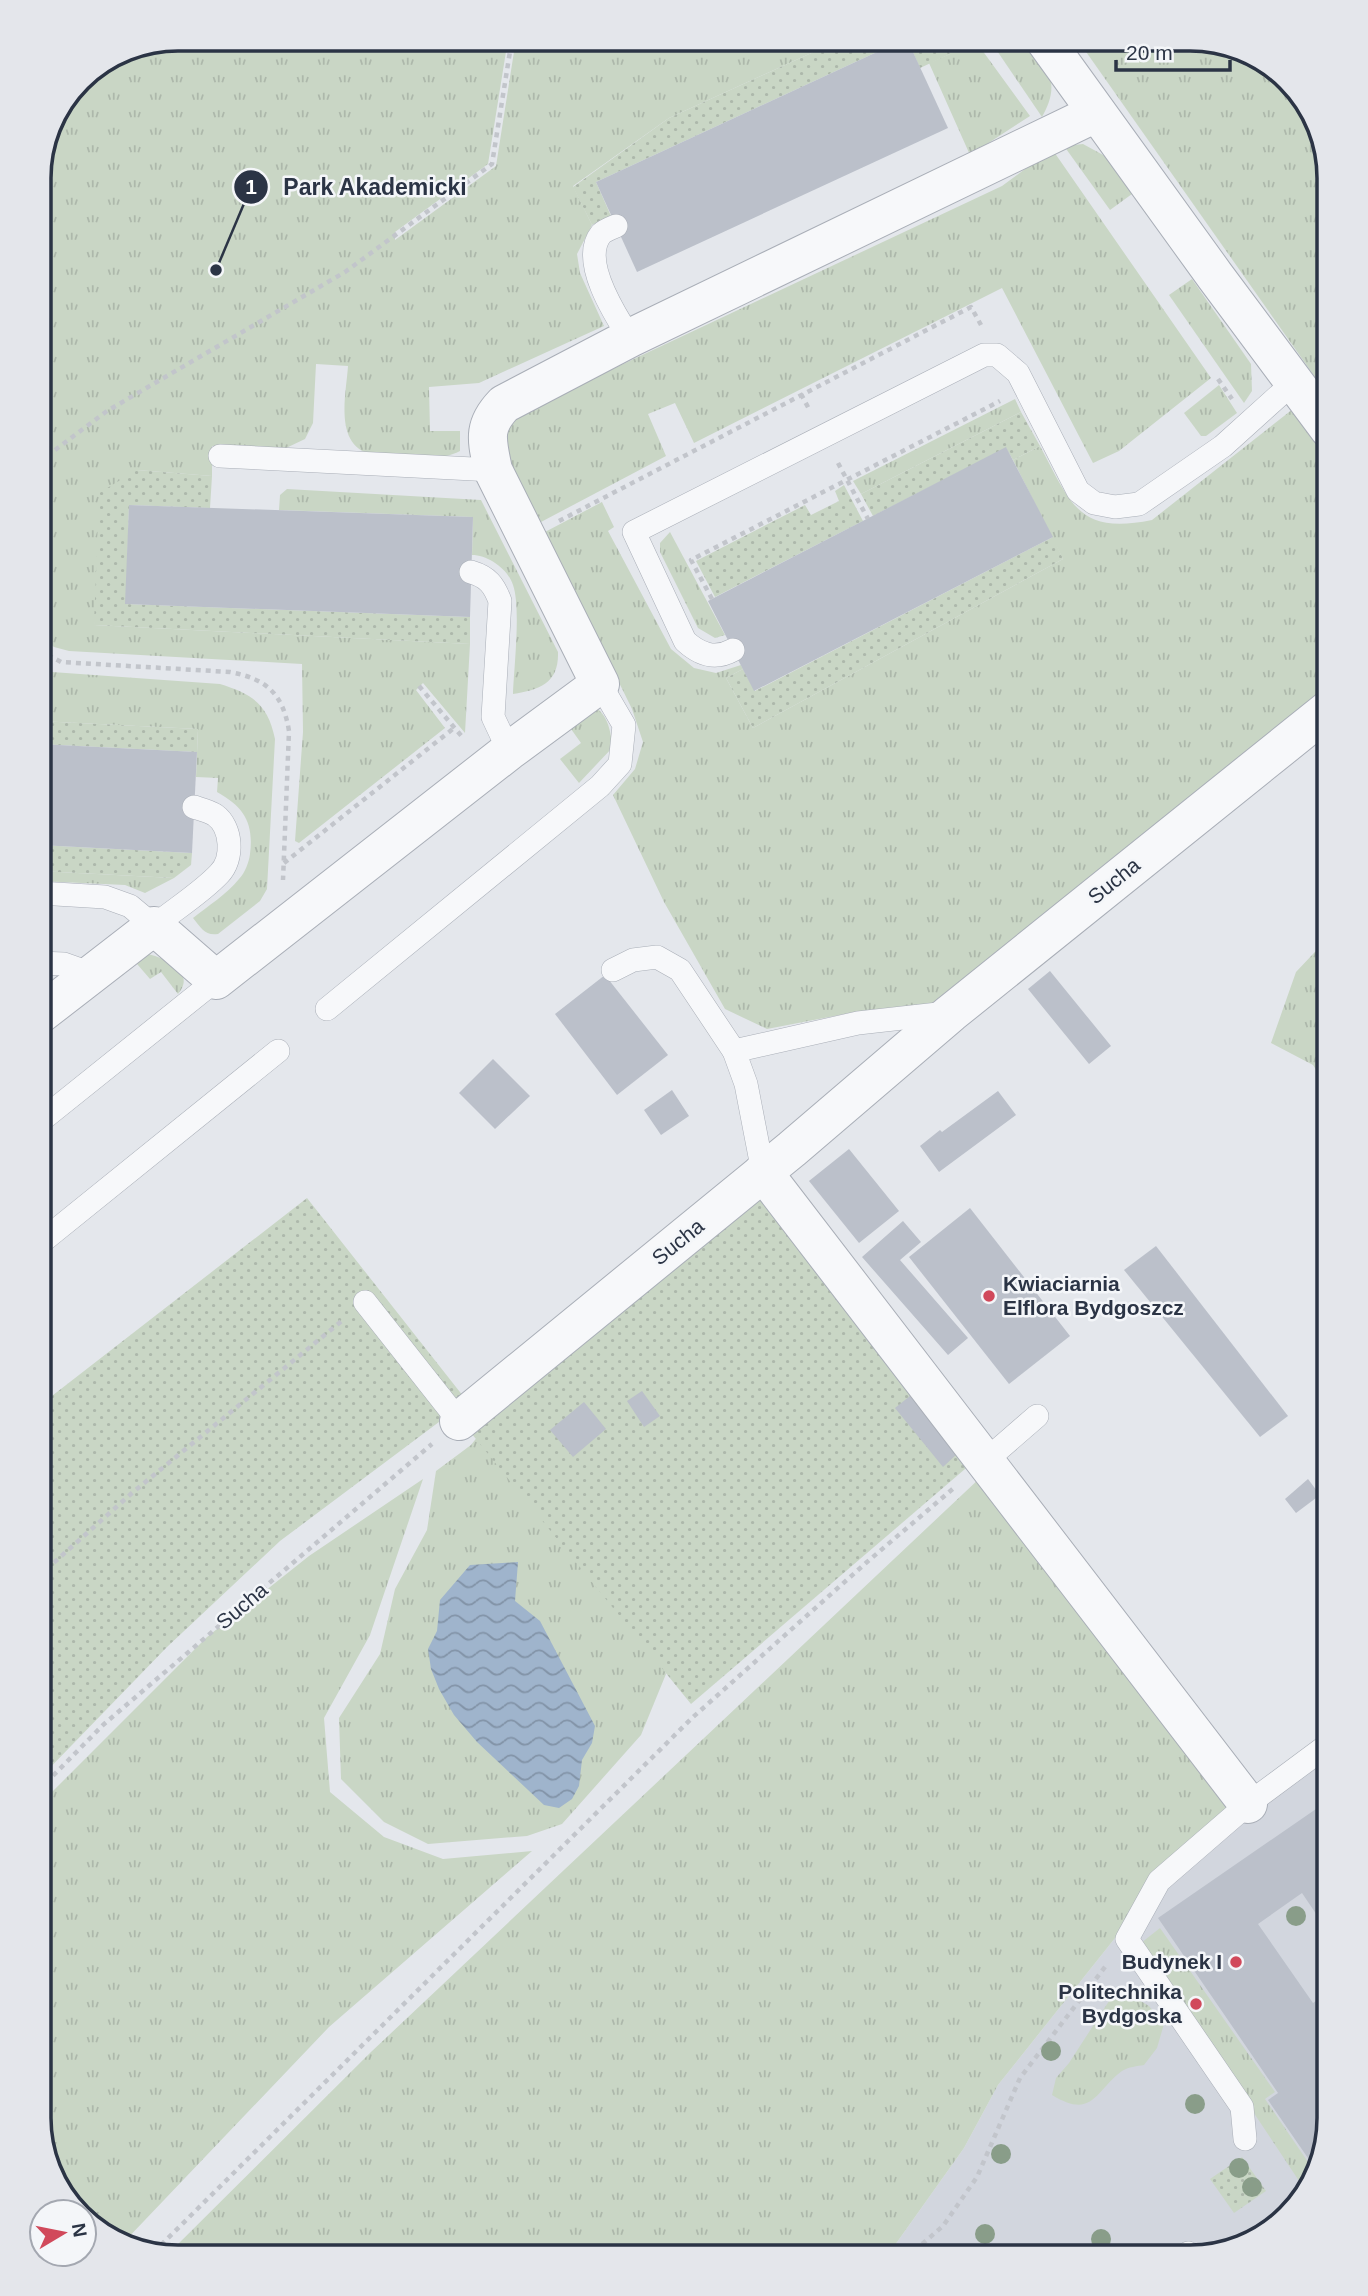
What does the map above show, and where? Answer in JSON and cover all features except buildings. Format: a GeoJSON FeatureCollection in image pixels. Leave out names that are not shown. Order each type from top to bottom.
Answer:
{"type":"FeatureCollection","features":[{"type":"Feature","properties":{"kind":"street"},"geometry":{"type":"LineString","coordinates":[[1053,51],[1317,413]]}},
{"type":"Feature","properties":{"kind":"street"},"geometry":{"type":"LineString","coordinates":[[51,1006],[154,926],[216,980],[509,751],[600,684],[493,470],[486,436],[494,415],[504,404],[630,338],[1097,113]]}},
{"type":"Feature","properties":{"kind":"street","name":"Sucha"},"geometry":{"type":"LineString","coordinates":[[459,1421],[763,1172],[951,1013],[1317,719]]}},
{"type":"Feature","properties":{"kind":"street"},"geometry":{"type":"LineString","coordinates":[[763,1172],[1248,1804]]}},
{"type":"Feature","properties":{"kind":"lane"},"geometry":{"type":"LineString","coordinates":[[615,226],[601,233],[594,250],[593,263],[602,286],[630,338]]}},
{"type":"Feature","properties":{"kind":"lane"},"geometry":{"type":"LineString","coordinates":[[733,650],[725,654],[707,655],[695,650],[685,641],[634,532],[984,355],[997,355],[1018,373],[1078,491],[1094,503],[1115,508],[1139,504],[1223,446],[1294,382]]}},
{"type":"Feature","properties":{"kind":"lane"},"geometry":{"type":"LineString","coordinates":[[220,456],[493,470]]}},
{"type":"Feature","properties":{"kind":"lane"},"geometry":{"type":"LineString","coordinates":[[471,572],[484,576],[495,586],[500,601],[493,717],[509,751]]}},
{"type":"Feature","properties":{"kind":"lane"},"geometry":{"type":"LineString","coordinates":[[327,1009],[600,786],[620,764],[624,725],[600,684]]}},
{"type":"Feature","properties":{"kind":"lane"},"geometry":{"type":"LineString","coordinates":[[51,894],[105,897],[130,906],[154,926],[221,873],[228,859],[229,842],[225,826],[214,814],[194,807]]}},
{"type":"Feature","properties":{"kind":"lane"},"geometry":{"type":"LineString","coordinates":[[612,970],[633,960],[657,957],[680,970],[734,1051],[746,1084],[763,1172]]}},
{"type":"Feature","properties":{"kind":"lane"},"geometry":{"type":"LineString","coordinates":[[51,963],[64,964],[92,974]]}},
{"type":"Feature","properties":{"kind":"lane"},"geometry":{"type":"LineString","coordinates":[[51,1112],[216,980]]}},
{"type":"Feature","properties":{"kind":"lane"},"geometry":{"type":"LineString","coordinates":[[734,1051],[858,1023],[951,1013]]}},
{"type":"Feature","properties":{"kind":"lane"},"geometry":{"type":"LineString","coordinates":[[51,1234],[278,1051]]}},
{"type":"Feature","properties":{"kind":"lane"},"geometry":{"type":"LineString","coordinates":[[365,1302],[459,1421]]}},
{"type":"Feature","properties":{"kind":"lane"},"geometry":{"type":"LineString","coordinates":[[984,1462],[1037,1416]]}},
{"type":"Feature","properties":{"kind":"lane"},"geometry":{"type":"LineString","coordinates":[[1245,2139],[1242,2107],[1127,1939],[1159,1881],[1248,1804],[1317,1753]]}},
{"type":"Feature","properties":{"kind":"path"},"geometry":{"type":"LineString","coordinates":[[51,453],[107,411],[345,272],[492,164],[510,51]]}},
{"type":"Feature","properties":{"kind":"path"},"geometry":{"type":"LineString","coordinates":[[527,538],[971,307],[997,355]]}},
{"type":"Feature","properties":{"kind":"path"},"geometry":{"type":"LineString","coordinates":[[712,599],[691,560],[1026,388]]}},
{"type":"Feature","properties":{"kind":"path"},"geometry":{"type":"LineString","coordinates":[[419,686],[471,748]]}},
{"type":"Feature","properties":{"kind":"path"},"geometry":{"type":"LineString","coordinates":[[284,864],[454,728]]}},
{"type":"Feature","properties":{"kind":"path"},"geometry":{"type":"LineString","coordinates":[[51,1564],[142,1484],[365,1302]]}},
{"type":"Feature","properties":{"kind":"path","name":"Sucha"},"geometry":{"type":"LineString","coordinates":[[51,1777],[103,1725],[459,1421]]}},
{"type":"Feature","properties":{"kind":"path"},"geometry":{"type":"LineString","coordinates":[[162,2244],[692,1718],[984,1462]]}},
{"type":"Feature","properties":{"kind":"path"},"geometry":{"type":"LineString","coordinates":[[922,2245],[943,2226],[977,2176],[1020,2078],[1127,1939]]}},
{"type":"Feature","properties":{"kind":"shaded area","name":"Politechnika Bydgoska"},"geometry":{"type":"Polygon","coordinates":[[[1317,1761],[1317,2119],[1308,2167],[1291,2196],[1274,2214],[1247,2232],[1207,2244],[895,2245],[964,2148],[998,2085],[1127,1923],[1317,1761]]]}},
{"type":"Feature","properties":{"kind":"green space"},"geometry":{"type":"Polygon","coordinates":[[[169,51],[506,51],[488,164],[395,232],[395,240],[496,166],[514,51],[816,51],[669,118],[573,186],[592,225],[577,254],[580,273],[604,326],[479,383],[429,387],[430,431],[460,431],[460,451],[447,456],[428,457],[378,456],[361,450],[352,442],[345,419],[348,366],[316,364],[313,423],[305,439],[284,449],[212,446],[212,476],[137,470],[94,625],[470,644],[465,733],[423,683],[416,690],[445,728],[299,843],[295,841],[303,732],[302,664],[69,651],[51,645],[51,169],[55,145],[64,121],[77,100],[100,77],[137,57],[169,51]]]}},
{"type":"Feature","properties":{"kind":"green space"},"geometry":{"type":"Polygon","coordinates":[[[816,51],[879,51],[596,182],[611,216],[592,225],[573,187],[669,118],[816,51]]]}},
{"type":"Feature","properties":{"kind":"green space"},"geometry":{"type":"Polygon","coordinates":[[[912,51],[949,51],[950,54],[920,68],[912,51]]]}},
{"type":"Feature","properties":{"kind":"green space"},"geometry":{"type":"Polygon","coordinates":[[[949,51],[983,51],[1030,116],[970,155],[929,63],[950,54],[949,51]]]}},
{"type":"Feature","properties":{"kind":"green space"},"geometry":{"type":"Polygon","coordinates":[[[997,51],[1032,51],[1050,77],[1050,98],[1042,117],[997,51]]]}},
{"type":"Feature","properties":{"kind":"green space"},"geometry":{"type":"Polygon","coordinates":[[[1085,51],[1199,51],[1231,57],[1261,72],[1274,82],[1296,107],[1311,137],[1317,169],[1317,380],[1085,51]]]}},
{"type":"Feature","properties":{"kind":"green space"},"geometry":{"type":"Polygon","coordinates":[[[1083,144],[1105,156],[1131,190],[1132,194],[1110,210],[1064,146],[1083,144]]]}},
{"type":"Feature","properties":{"kind":"green space"},"geometry":{"type":"Polygon","coordinates":[[[1052,149],[1211,378],[1119,451],[1093,463],[1002,288],[694,443],[675,403],[648,414],[666,456],[541,522],[518,482],[504,448],[506,429],[519,413],[1002,186],[1052,149]]]}},
{"type":"Feature","properties":{"kind":"green space"},"geometry":{"type":"Polygon","coordinates":[[[1192,279],[1251,364],[1252,391],[1244,403],[1169,295],[1192,279]]]}},
{"type":"Feature","properties":{"kind":"green space"},"geometry":{"type":"Polygon","coordinates":[[[1219,385],[1237,413],[1206,436],[1201,436],[1184,413],[1219,385]]]}},
{"type":"Feature","properties":{"kind":"green space"},"geometry":{"type":"Polygon","coordinates":[[[1015,399],[1021,412],[861,494],[853,481],[1015,399]]]}},
{"type":"Feature","properties":{"kind":"green space"},"geometry":{"type":"Polygon","coordinates":[[[1298,405],[1317,433],[1317,706],[942,1008],[850,1013],[767,1029],[725,1009],[664,902],[613,795],[635,769],[643,742],[632,709],[545,532],[602,502],[614,527],[608,531],[671,649],[694,668],[716,673],[741,665],[743,669],[726,678],[753,728],[1063,559],[1013,460],[1040,446],[1070,499],[1092,518],[1108,523],[1127,524],[1152,520],[1298,405]]]}},
{"type":"Feature","properties":{"kind":"green space"},"geometry":{"type":"Polygon","coordinates":[[[1021,412],[1040,446],[1013,460],[1006,448],[873,516],[861,494],[1021,412]]]}},
{"type":"Feature","properties":{"kind":"green space"},"geometry":{"type":"Polygon","coordinates":[[[137,470],[212,476],[210,508],[129,505],[126,604],[470,617],[470,644],[94,625],[99,493],[137,470]]]}},
{"type":"Feature","properties":{"kind":"green space"},"geometry":{"type":"Polygon","coordinates":[[[844,485],[863,521],[715,597],[696,561],[805,505],[811,515],[839,501],[835,491],[844,485]]]}},
{"type":"Feature","properties":{"kind":"green space"},"geometry":{"type":"Polygon","coordinates":[[[287,489],[481,500],[558,652],[551,678],[532,690],[513,694],[517,622],[513,585],[502,568],[491,560],[472,555],[473,517],[279,510],[280,495],[287,489]]]}},
{"type":"Feature","properties":{"kind":"green space"},"geometry":{"type":"Polygon","coordinates":[[[670,532],[725,635],[715,638],[698,628],[660,552],[660,543],[670,532]]]}},
{"type":"Feature","properties":{"kind":"green space"},"geometry":{"type":"Polygon","coordinates":[[[1053,537],[1063,559],[753,728],[726,678],[743,669],[755,691],[1053,537]]]}},
{"type":"Feature","properties":{"kind":"green space"},"geometry":{"type":"Polygon","coordinates":[[[51,671],[220,684],[250,697],[263,709],[275,739],[267,889],[260,901],[218,934],[206,932],[193,918],[241,877],[249,860],[251,843],[245,817],[234,804],[217,792],[218,778],[196,777],[198,729],[51,722],[51,671]]]}},
{"type":"Feature","properties":{"kind":"green space"},"geometry":{"type":"Polygon","coordinates":[[[594,706],[606,719],[613,747],[579,783],[560,759],[581,743],[566,722],[594,706]]]}},
{"type":"Feature","properties":{"kind":"green space"},"geometry":{"type":"Polygon","coordinates":[[[51,722],[198,729],[197,752],[51,745],[51,722]]]}},
{"type":"Feature","properties":{"kind":"green space"},"geometry":{"type":"Polygon","coordinates":[[[51,846],[192,853],[191,865],[174,878],[51,872],[51,846]]]}},
{"type":"Feature","properties":{"kind":"green space"},"geometry":{"type":"Polygon","coordinates":[[[51,872],[174,878],[145,893],[125,885],[51,882],[51,872]]]}},
{"type":"Feature","properties":{"kind":"green space"},"geometry":{"type":"Polygon","coordinates":[[[1317,950],[1317,1071],[1313,1065],[1271,1043],[1296,972],[1317,950]]]}},
{"type":"Feature","properties":{"kind":"green space"},"geometry":{"type":"Polygon","coordinates":[[[148,954],[163,959],[182,973],[183,986],[178,994],[161,972],[150,979],[131,957],[148,954]]]}},
{"type":"Feature","properties":{"kind":"green space"},"geometry":{"type":"Polygon","coordinates":[[[764,1186],[972,1463],[691,1704],[467,1428],[764,1186]]]}},
{"type":"Feature","properties":{"kind":"green space"},"geometry":{"type":"Polygon","coordinates":[[[307,1198],[467,1401],[280,1541],[167,1647],[51,1767],[51,1397],[307,1198]]]}},
{"type":"Feature","properties":{"kind":"green space"},"geometry":{"type":"Polygon","coordinates":[[[503,1404],[646,1619],[666,1674],[641,1735],[562,1824],[527,1836],[428,1844],[384,1822],[341,1779],[339,1718],[380,1654],[395,1589],[427,1530],[436,1471],[471,1445],[503,1404]]]}},
{"type":"Feature","properties":{"kind":"green space"},"geometry":{"type":"Polygon","coordinates":[[[981,1477],[1231,1805],[1127,1923],[998,2085],[964,2148],[895,2245],[177,2245],[371,2052],[981,1477]]]}},
{"type":"Feature","properties":{"kind":"green space"},"geometry":{"type":"Polygon","coordinates":[[[423,1479],[370,1635],[324,1718],[330,1792],[384,1837],[443,1859],[532,1851],[329,2027],[130,2236],[98,2217],[98,2198],[79,2198],[64,2175],[53,2143],[51,1793],[207,1637],[309,1556],[423,1479]]]}},
{"type":"Feature","properties":{"kind":"green space"},"geometry":{"type":"Polygon","coordinates":[[[1160,1928],[1275,2092],[1265,2099],[1308,2162],[1310,2161],[1300,2182],[1141,1943],[1160,1928]]]}},
{"type":"Feature","properties":{"kind":"green space"},"geometry":{"type":"Polygon","coordinates":[[[1129,1994],[1149,2006],[1164,2024],[1157,2048],[1144,2065],[1122,2071],[1085,2104],[1076,2105],[1052,2095],[1056,2078],[1069,2063],[1111,1998],[1129,1994]]]}},
{"type":"Feature","properties":{"kind":"green space"},"geometry":{"type":"Polygon","coordinates":[[[1242,2157],[1266,2191],[1234,2213],[1210,2179],[1242,2157]]]}},
{"type":"Feature","properties":{"kind":"water"},"geometry":{"type":"Polygon","coordinates":[[[518,1562],[515,1601],[540,1621],[595,1726],[592,1743],[582,1760],[579,1786],[572,1799],[559,1808],[544,1805],[477,1742],[454,1715],[431,1669],[428,1649],[437,1631],[440,1600],[470,1565],[518,1562]]]}},
{"type":"Feature","properties":{"kind":"place","name":"Park Akademicki"},"geometry":{"type":"Point","coordinates":[216,270]}},
{"type":"Feature","properties":{"kind":"place","name":"Kwiaciarnia Elflora Bydgoszcz"},"geometry":{"type":"Point","coordinates":[989,1296]}},
{"type":"Feature","properties":{"kind":"place","name":"Budynek I"},"geometry":{"type":"Point","coordinates":[1236,1962]}},
{"type":"Feature","properties":{"kind":"place","name":"Politechnika Bydgoska"},"geometry":{"type":"Point","coordinates":[1196,2004]}}]}
